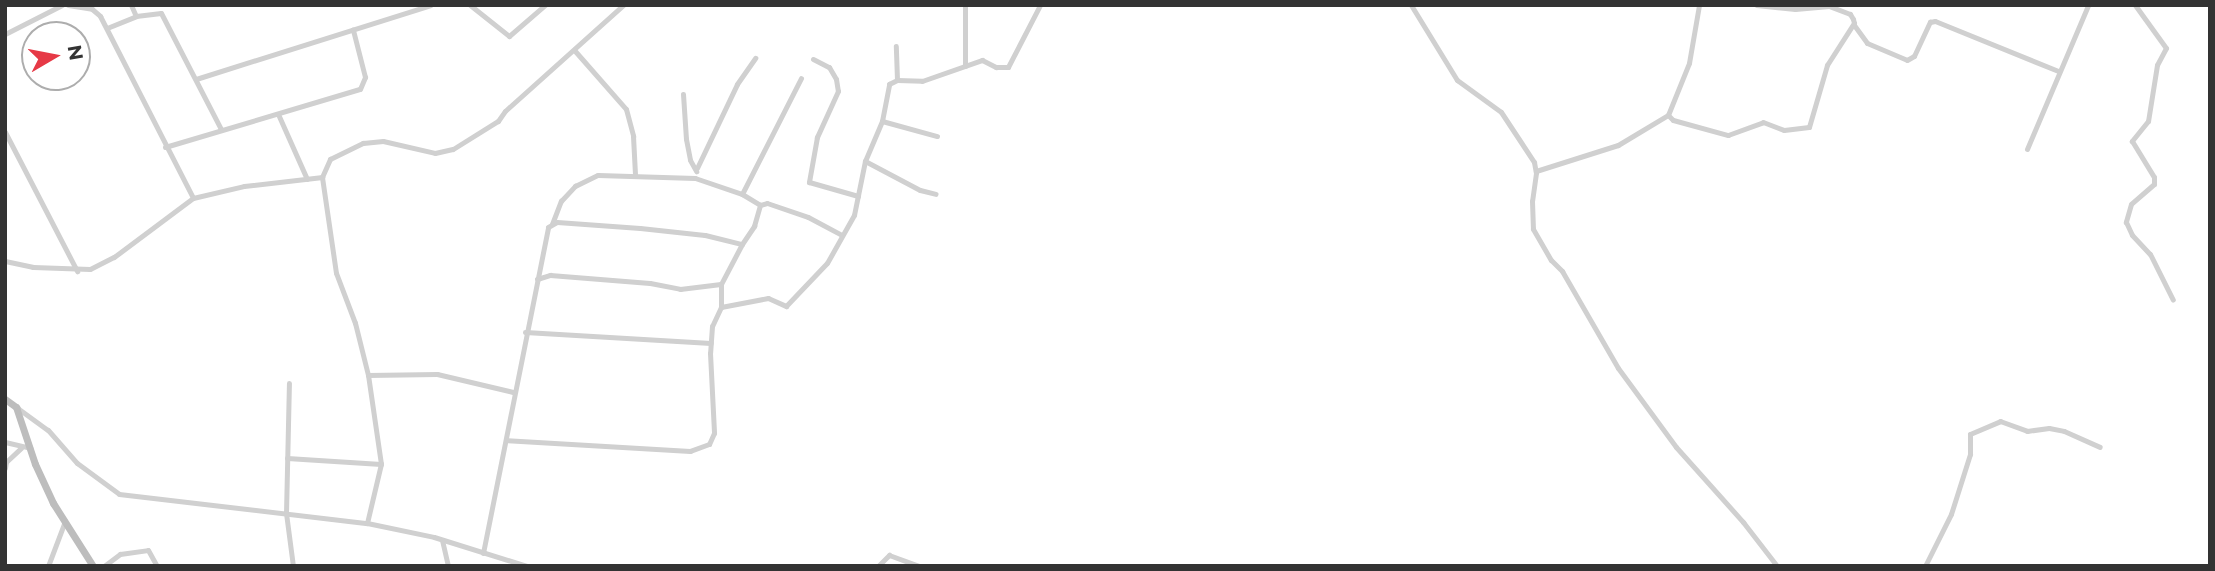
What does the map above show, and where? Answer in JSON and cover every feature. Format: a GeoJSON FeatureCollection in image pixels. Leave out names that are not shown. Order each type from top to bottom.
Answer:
{"type":"FeatureCollection","features":[{"type":"Feature","properties":{"kind":"street"},"geometry":{"type":"LineString","coordinates":[[5,34],[62,5]]}},
{"type":"Feature","properties":{"kind":"street"},"geometry":{"type":"LineString","coordinates":[[68,5],[92,9],[107,28],[192,198]]}},
{"type":"Feature","properties":{"kind":"street"},"geometry":{"type":"LineString","coordinates":[[131,5],[136,16]]}},
{"type":"Feature","properties":{"kind":"street"},"geometry":{"type":"LineString","coordinates":[[196,79],[431,5]]}},
{"type":"Feature","properties":{"kind":"street"},"geometry":{"type":"LineString","coordinates":[[470,5],[509,36],[545,5]]}},
{"type":"Feature","properties":{"kind":"street"},"geometry":{"type":"LineString","coordinates":[[367,523],[381,464],[368,375],[355,323],[336,273],[322,177],[330,159],[363,143],[383,141],[435,153],[453,149],[498,121],[505,111],[575,51],[622,5]]}},
{"type":"Feature","properties":{"kind":"street"},"geometry":{"type":"LineString","coordinates":[[965,5],[965,66]]}},
{"type":"Feature","properties":{"kind":"street"},"geometry":{"type":"LineString","coordinates":[[720,307],[768,298],[786,306],[827,263],[854,215],[865,161],[882,121],[889,84],[897,80],[922,81],[982,60],[996,67],[1008,67],[1040,5]]}},
{"type":"Feature","properties":{"kind":"street"},"geometry":{"type":"LineString","coordinates":[[1411,5],[1457,80],[1501,112],[1534,162],[1536,171],[1532,221],[1544,248],[1562,271],[1618,368],[1676,447],[1743,522],[1777,566]]}},
{"type":"Feature","properties":{"kind":"street"},"geometry":{"type":"LineString","coordinates":[[1536,171],[1618,145],[1668,115],[1689,63],[1699,5]]}},
{"type":"Feature","properties":{"kind":"street"},"geometry":{"type":"LineString","coordinates":[[1755,5],[1829,6],[1850,14],[1854,25],[1867,43],[1907,60],[1914,56],[1930,22],[1935,21],[2058,71]]}},
{"type":"Feature","properties":{"kind":"street"},"geometry":{"type":"LineString","coordinates":[[2027,149],[2088,5]]}},
{"type":"Feature","properties":{"kind":"street"},"geometry":{"type":"LineString","coordinates":[[2135,5],[2166,48],[2157,65],[2148,121],[2132,141],[2154,177],[2154,184],[2131,204],[2126,222],[2132,235],[2150,254],[2173,300]]}},
{"type":"Feature","properties":{"kind":"street"},"geometry":{"type":"LineString","coordinates":[[107,28],[136,16],[161,13],[221,129]]}},
{"type":"Feature","properties":{"kind":"street"},"geometry":{"type":"LineString","coordinates":[[1668,115],[1674,120],[1728,135],[1763,122],[1784,130],[1809,127],[1827,65],[1854,25]]}},
{"type":"Feature","properties":{"kind":"street"},"geometry":{"type":"LineString","coordinates":[[166,147],[360,89],[365,77],[353,30]]}},
{"type":"Feature","properties":{"kind":"street"},"geometry":{"type":"LineString","coordinates":[[896,46],[897,80]]}},
{"type":"Feature","properties":{"kind":"street"},"geometry":{"type":"LineString","coordinates":[[575,51],[626,109],[633,136],[635,176]]}},
{"type":"Feature","properties":{"kind":"street"},"geometry":{"type":"LineString","coordinates":[[695,178],[697,168],[737,84],[755,58]]}},
{"type":"Feature","properties":{"kind":"street"},"geometry":{"type":"LineString","coordinates":[[813,58],[829,67],[836,79],[838,91],[817,137],[809,182],[858,196]]}},
{"type":"Feature","properties":{"kind":"street"},"geometry":{"type":"LineString","coordinates":[[742,194],[801,78]]}},
{"type":"Feature","properties":{"kind":"street"},"geometry":{"type":"LineString","coordinates":[[683,94],[690,160],[697,168]]}},
{"type":"Feature","properties":{"kind":"street"},"geometry":{"type":"LineString","coordinates":[[278,114],[307,178]]}},
{"type":"Feature","properties":{"kind":"street"},"geometry":{"type":"LineString","coordinates":[[882,121],[937,136]]}},
{"type":"Feature","properties":{"kind":"street"},"geometry":{"type":"LineString","coordinates":[[5,132],[77,271]]}},
{"type":"Feature","properties":{"kind":"street"},"geometry":{"type":"LineString","coordinates":[[865,161],[920,190],[936,194]]}},
{"type":"Feature","properties":{"kind":"street"},"geometry":{"type":"LineString","coordinates":[[483,553],[546,233],[561,201],[575,186],[598,175],[695,178],[742,194],[760,205],[767,203],[808,217],[842,235]]}},
{"type":"Feature","properties":{"kind":"street"},"geometry":{"type":"LineString","coordinates":[[5,261],[77,271],[90,270],[114,257],[192,198],[244,186],[322,177]]}},
{"type":"Feature","properties":{"kind":"street"},"geometry":{"type":"LineString","coordinates":[[507,440],[690,451],[705,447],[714,433],[711,343],[715,314],[720,307],[721,285],[754,226],[760,205]]}},
{"type":"Feature","properties":{"kind":"street"},"geometry":{"type":"LineString","coordinates":[[552,223],[598,224],[683,232],[742,244]]}},
{"type":"Feature","properties":{"kind":"street"},"geometry":{"type":"LineString","coordinates":[[536,279],[550,275],[650,283],[680,289],[721,285]]}},
{"type":"Feature","properties":{"kind":"street"},"geometry":{"type":"LineString","coordinates":[[525,332],[711,343]]}},
{"type":"Feature","properties":{"kind":"street"},"geometry":{"type":"LineString","coordinates":[[368,375],[437,374],[513,392]]}},
{"type":"Feature","properties":{"kind":"street"},"geometry":{"type":"LineString","coordinates":[[289,383],[286,513],[293,566]]}},
{"type":"Feature","properties":{"kind":"street"},"geometry":{"type":"LineString","coordinates":[[5,398],[48,430],[77,463],[119,494],[367,523],[442,540],[527,566]]}},
{"type":"Feature","properties":{"kind":"street"},"geometry":{"type":"LineString","coordinates":[[16,407],[53,503],[93,566]]}},
{"type":"Feature","properties":{"kind":"street"},"geometry":{"type":"LineString","coordinates":[[1925,566],[1951,514],[1970,454],[1970,435],[2000,421],[2027,431],[2049,428],[2064,431],[2100,447]]}},
{"type":"Feature","properties":{"kind":"street"},"geometry":{"type":"LineString","coordinates":[[5,442],[21,448],[30,448]]}},
{"type":"Feature","properties":{"kind":"street"},"geometry":{"type":"LineString","coordinates":[[6,464],[21,448]]}},
{"type":"Feature","properties":{"kind":"street"},"geometry":{"type":"LineString","coordinates":[[287,458],[381,464]]}},
{"type":"Feature","properties":{"kind":"street"},"geometry":{"type":"LineString","coordinates":[[48,566],[65,521]]}},
{"type":"Feature","properties":{"kind":"street"},"geometry":{"type":"LineString","coordinates":[[442,540],[448,566]]}},
{"type":"Feature","properties":{"kind":"street"},"geometry":{"type":"LineString","coordinates":[[104,566],[120,554],[148,551],[157,566]]}},
{"type":"Feature","properties":{"kind":"street"},"geometry":{"type":"LineString","coordinates":[[878,566],[889,555],[920,566]]}},
{"type":"Feature","properties":{"kind":"street"},"geometry":{"type":"LineString","coordinates":[[503,559],[505,566]]}},
{"type":"Feature","properties":{"kind":"street"},"geometry":{"type":"LineString","coordinates":[[216,565],[258,566]]}}]}
